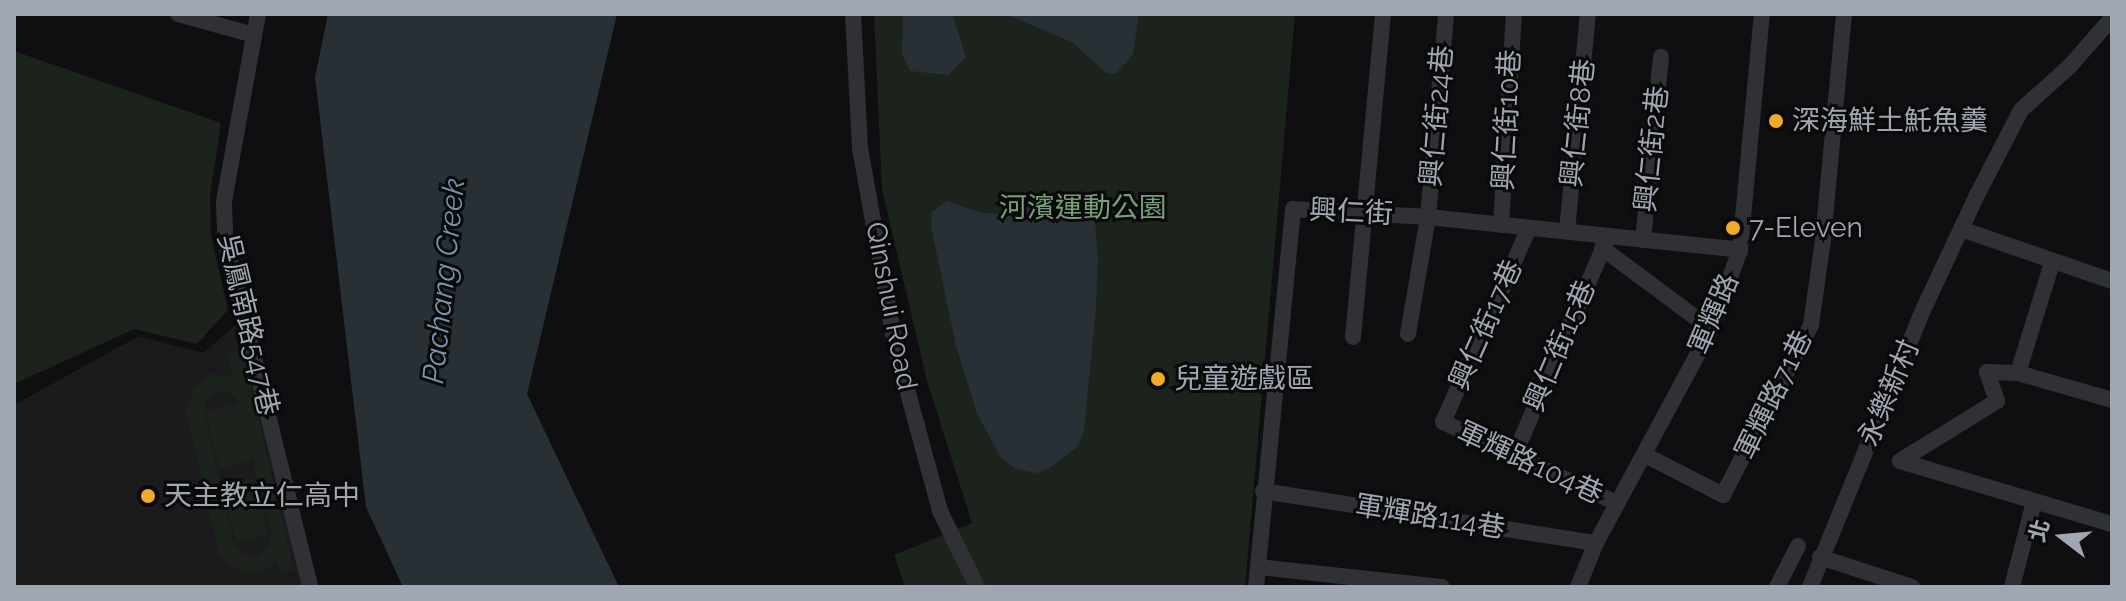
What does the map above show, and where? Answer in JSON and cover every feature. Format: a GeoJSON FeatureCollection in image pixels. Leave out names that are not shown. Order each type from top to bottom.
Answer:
{"type":"FeatureCollection","features":[{"type":"Feature","properties":{"kind":"street"},"geometry":{"type":"LineString","coordinates":[[178,14],[254,35]]}},
{"type":"Feature","properties":{"kind":"street","name":"吳鳳南路547巷"},"geometry":{"type":"LineString","coordinates":[[258,14],[224,202],[225,240],[310,587]]}},
{"type":"Feature","properties":{"kind":"street","name":"Qinshui Road"},"geometry":{"type":"LineString","coordinates":[[853,14],[860,148],[895,345],[940,511],[977,587]]}},
{"type":"Feature","properties":{"kind":"street"},"geometry":{"type":"LineString","coordinates":[[1353,337],[1383,14]]}},
{"type":"Feature","properties":{"kind":"street","name":"興仁街24巷"},"geometry":{"type":"LineString","coordinates":[[1408,334],[1428,217],[1446,14]]}},
{"type":"Feature","properties":{"kind":"street","name":"興仁街10巷"},"geometry":{"type":"LineString","coordinates":[[1501,225],[1514,14]]}},
{"type":"Feature","properties":{"kind":"street","name":"興仁街8巷"},"geometry":{"type":"LineString","coordinates":[[1567,231],[1588,14]]}},
{"type":"Feature","properties":{"kind":"street","name":"軍輝路"},"geometry":{"type":"LineString","coordinates":[[1578,587],[1596,543],[1711,329],[1740,250],[1762,14]]}},
{"type":"Feature","properties":{"kind":"street","name":"軍輝路71巷"},"geometry":{"type":"LineString","coordinates":[[1645,455],[1723,495],[1811,325],[1834,135],[1844,14]]}},
{"type":"Feature","properties":{"kind":"street","name":"永樂新村"},"geometry":{"type":"LineString","coordinates":[[1810,587],[1820,557],[1961,229],[2021,110],[2070,66],[2112,18]]}},
{"type":"Feature","properties":{"kind":"street","name":"興仁街2巷"},"geometry":{"type":"LineString","coordinates":[[1643,240],[1661,57]]}},
{"type":"Feature","properties":{"kind":"street","name":"興仁街"},"geometry":{"type":"LineString","coordinates":[[1256,587],[1293,209],[1428,217],[1567,231],[1605,242],[1643,240],[1740,250]]}},
{"type":"Feature","properties":{"kind":"street","name":"興仁街17巷"},"geometry":{"type":"LineString","coordinates":[[1443,422],[1529,228]]}},
{"type":"Feature","properties":{"kind":"street"},"geometry":{"type":"LineString","coordinates":[[1961,229],[2052,263],[2112,281]]}},
{"type":"Feature","properties":{"kind":"street"},"geometry":{"type":"LineString","coordinates":[[1605,242],[1711,329]]}},
{"type":"Feature","properties":{"kind":"street","name":"興仁街15巷"},"geometry":{"type":"LineString","coordinates":[[1514,456],[1605,242]]}},
{"type":"Feature","properties":{"kind":"street"},"geometry":{"type":"LineString","coordinates":[[2052,263],[2018,373],[2112,400]]}},
{"type":"Feature","properties":{"kind":"street","name":"永樂新村"},"geometry":{"type":"LineString","coordinates":[[2018,373],[1987,372],[1997,401],[1900,461],[2112,524]]}},
{"type":"Feature","properties":{"kind":"street","name":"軍輝路104巷"},"geometry":{"type":"LineString","coordinates":[[1443,422],[1617,503]]}},
{"type":"Feature","properties":{"kind":"street","name":"軍輝路114巷"},"geometry":{"type":"LineString","coordinates":[[1263,491],[1596,543]]}},
{"type":"Feature","properties":{"kind":"street"},"geometry":{"type":"LineString","coordinates":[[2012,587],[2034,502]]}},
{"type":"Feature","properties":{"kind":"street"},"geometry":{"type":"LineString","coordinates":[[1777,587],[1798,546]]}},
{"type":"Feature","properties":{"kind":"street"},"geometry":{"type":"LineString","coordinates":[[1820,557],[1912,587]]}},
{"type":"Feature","properties":{"kind":"street"},"geometry":{"type":"LineString","coordinates":[[1258,567],[1442,587]]}},
{"type":"Feature","properties":{"kind":"shaded area","name":"天主教立仁高中"},"geometry":{"type":"Polygon","coordinates":[[[241,320],[302,587],[14,587],[14,405],[139,336],[203,353],[241,320]]]}},
{"type":"Feature","properties":{"kind":"green space","name":"河濱運動公園"},"geometry":{"type":"Polygon","coordinates":[[[874,14],[1295,14],[1245,587],[905,587],[894,555],[972,523],[927,381],[882,189],[874,14]]]}},
{"type":"Feature","properties":{"kind":"green space"},"geometry":{"type":"Polygon","coordinates":[[[14,51],[221,123],[210,195],[211,236],[228,310],[197,344],[134,329],[14,384],[14,51]]]}},
{"type":"Feature","properties":{"kind":"green space"},"geometry":{"type":"Polygon","coordinates":[[[242,349],[294,569],[280,572],[276,562],[260,573],[241,572],[220,556],[186,412],[194,387],[210,374],[232,376],[227,354],[242,349]],[[217,391],[206,400],[204,413],[234,544],[243,554],[257,555],[267,548],[272,534],[240,411],[252,461],[219,469],[205,412],[239,403],[230,393],[217,391]]]}},
{"type":"Feature","properties":{"kind":"green space"},"geometry":{"type":"Polygon","coordinates":[[[254,478],[268,535],[236,543],[222,486],[254,478]]]}},
{"type":"Feature","properties":{"kind":"water","name":"Pachang Creek"},"geometry":{"type":"Polygon","coordinates":[[[328,14],[617,14],[527,394],[619,587],[403,587],[366,507],[315,77],[328,14]]]}},
{"type":"Feature","properties":{"kind":"water"},"geometry":{"type":"Polygon","coordinates":[[[903,14],[952,14],[966,57],[948,75],[910,71],[902,53],[903,14]]]}},
{"type":"Feature","properties":{"kind":"water"},"geometry":{"type":"Polygon","coordinates":[[[1005,14],[1139,14],[1133,54],[1116,74],[1106,73],[1072,42],[1005,14]]]}},
{"type":"Feature","properties":{"kind":"water"},"geometry":{"type":"Polygon","coordinates":[[[947,201],[982,213],[1008,214],[1025,207],[1081,211],[1095,219],[1098,257],[1096,307],[1084,431],[1077,447],[1050,468],[1037,473],[1016,469],[1001,458],[977,413],[956,346],[931,226],[932,212],[947,201]]]}},
{"type":"Feature","properties":{"kind":"place","name":"深海鮮土魠魚羹"},"geometry":{"type":"Point","coordinates":[1776,121]}},
{"type":"Feature","properties":{"kind":"place","name":"7-Eleven"},"geometry":{"type":"Point","coordinates":[1733,228]}},
{"type":"Feature","properties":{"kind":"place","name":"兒童遊戲區"},"geometry":{"type":"Point","coordinates":[1158,379]}},
{"type":"Feature","properties":{"kind":"place","name":"天主教立仁高中"},"geometry":{"type":"Point","coordinates":[148,496]}}]}
